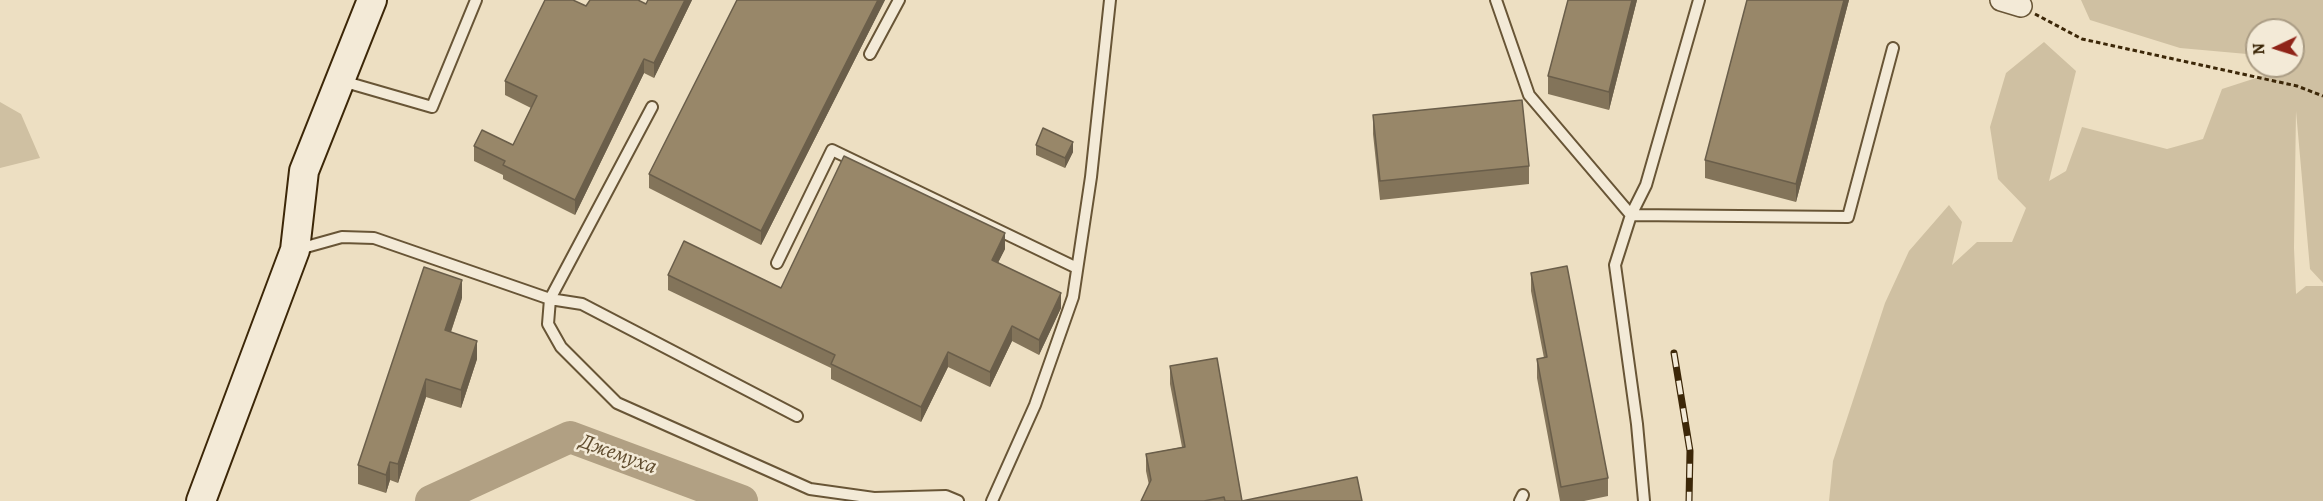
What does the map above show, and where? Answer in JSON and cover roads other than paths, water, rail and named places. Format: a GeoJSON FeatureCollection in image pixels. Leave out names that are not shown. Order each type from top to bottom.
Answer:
{"type":"FeatureCollection","features":[{"type":"Feature","properties":{"kind":"street"},"geometry":{"type":"LineString","coordinates":[[201,501],[295,250],[304,171],[372,0]]}},
{"type":"Feature","properties":{"kind":"lane"},"geometry":{"type":"LineString","coordinates":[[340,80],[432,107],[476,0]]}},
{"type":"Feature","properties":{"kind":"lane"},"geometry":{"type":"LineString","coordinates":[[870,54],[899,0]]}},
{"type":"Feature","properties":{"kind":"lane"},"geometry":{"type":"LineString","coordinates":[[992,501],[1035,405],[1073,297],[1091,177],[1110,0]]}},
{"type":"Feature","properties":{"kind":"lane"},"geometry":{"type":"LineString","coordinates":[[1496,0],[1528,94],[1631,215],[1848,218],[1893,48]]}},
{"type":"Feature","properties":{"kind":"lane"},"geometry":{"type":"LineString","coordinates":[[1644,501],[1637,424],[1615,265],[1631,215],[1646,185],[1699,0]]}},
{"type":"Feature","properties":{"kind":"lane"},"geometry":{"type":"LineString","coordinates":[[652,107],[550,299],[548,324],[561,347],[617,403],[810,489],[874,498],[910,499],[946,496],[958,501]]}},
{"type":"Feature","properties":{"kind":"lane"},"geometry":{"type":"LineString","coordinates":[[777,263],[832,150],[1077,268]]}},
{"type":"Feature","properties":{"kind":"lane"},"geometry":{"type":"LineString","coordinates":[[295,250],[342,237],[374,238],[550,299],[582,304],[797,416]]}},
{"type":"Feature","properties":{"kind":"waterway","name":"Джемуха"},"geometry":{"type":"LineString","coordinates":[[431,501],[570,437],[742,501]]}},
{"type":"Feature","properties":{"kind":"railway"},"geometry":{"type":"LineString","coordinates":[[1674,353],[1690,451],[1689,501]]}}]}
